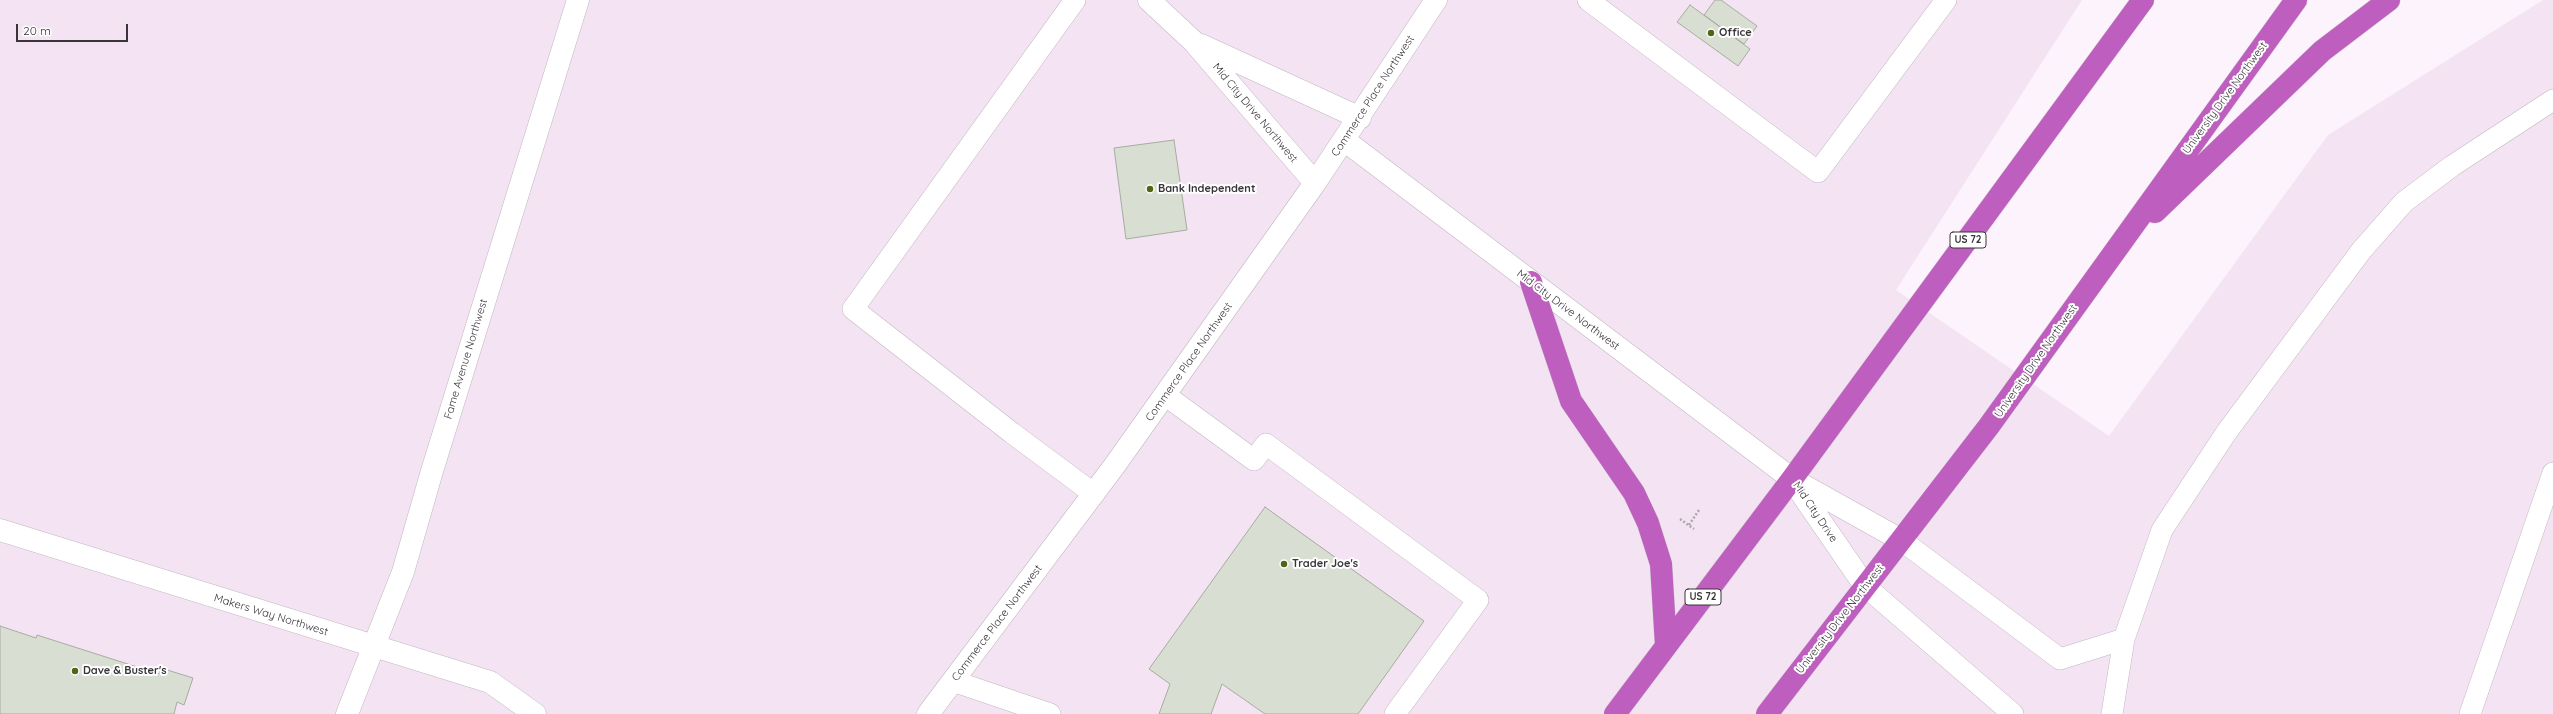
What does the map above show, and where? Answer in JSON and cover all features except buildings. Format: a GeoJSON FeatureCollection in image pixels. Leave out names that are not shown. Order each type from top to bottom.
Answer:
{"type":"FeatureCollection","features":[{"type":"Feature","properties":{"kind":"highway","name":"US 72"},"geometry":{"type":"LineString","coordinates":[[1615,714],[1792,479],[2143,0]]}},
{"type":"Feature","properties":{"kind":"highway","name":"University Drive Northwest"},"geometry":{"type":"LineString","coordinates":[[1767,714],[1989,426],[2296,0]]}},
{"type":"Feature","properties":{"kind":"highway"},"geometry":{"type":"LineString","coordinates":[[2114,252],[2322,51],[2389,0]]}},
{"type":"Feature","properties":{"kind":"highway"},"geometry":{"type":"LineString","coordinates":[[1531,282],[1571,401],[1634,493],[1648,523],[1661,564],[1666,646]]}},
{"type":"Feature","properties":{"kind":"street","name":"Fame Avenue Northwest"},"geometry":{"type":"LineString","coordinates":[[347,714],[403,572],[432,470],[578,0]]}},
{"type":"Feature","properties":{"kind":"street","name":"Mid City Drive Northwest"},"geometry":{"type":"LineString","coordinates":[[1149,0],[1194,42],[1315,183]]}},
{"type":"Feature","properties":{"kind":"street","name":"Commerce Place Northwest"},"geometry":{"type":"LineString","coordinates":[[928,714],[1094,494],[1165,395],[1360,118],[1436,0]]}},
{"type":"Feature","properties":{"kind":"street","name":"Mid City Drive Northwest"},"geometry":{"type":"LineString","coordinates":[[1194,42],[1360,118]]}},
{"type":"Feature","properties":{"kind":"street","name":"Mid City Drive Northwest"},"geometry":{"type":"LineString","coordinates":[[1344,140],[1792,479]]}},
{"type":"Feature","properties":{"kind":"street","name":"Mid City Drive"},"geometry":{"type":"LineString","coordinates":[[1792,479],[1901,540]]}},
{"type":"Feature","properties":{"kind":"street","name":"Mid City Drive"},"geometry":{"type":"LineString","coordinates":[[1792,479],[1865,586]]}},
{"type":"Feature","properties":{"kind":"street","name":"Makers Way Northwest"},"geometry":{"type":"LineString","coordinates":[[0,530],[374,648],[490,682],[535,714]]}},
{"type":"Feature","properties":{"kind":"lane"},"geometry":{"type":"LineString","coordinates":[[1075,0],[853,308],[1012,433],[1094,494]]}},
{"type":"Feature","properties":{"kind":"lane"},"geometry":{"type":"LineString","coordinates":[[1588,0],[1818,172],[1946,0]]}},
{"type":"Feature","properties":{"kind":"lane"},"geometry":{"type":"LineString","coordinates":[[2112,714],[2124,639],[2162,530],[2226,433],[2361,251],[2404,202],[2452,166],[2553,100]]}},
{"type":"Feature","properties":{"kind":"lane"},"geometry":{"type":"LineString","coordinates":[[1165,395],[1254,460],[1266,444],[1478,600],[1395,714]]}},
{"type":"Feature","properties":{"kind":"lane"},"geometry":{"type":"LineString","coordinates":[[2470,714],[2553,473]]}},
{"type":"Feature","properties":{"kind":"lane"},"geometry":{"type":"LineString","coordinates":[[1901,540],[2060,659],[2124,639]]}},
{"type":"Feature","properties":{"kind":"lane"},"geometry":{"type":"LineString","coordinates":[[1865,586],[2013,714]]}},
{"type":"Feature","properties":{"kind":"lane"},"geometry":{"type":"LineString","coordinates":[[953,680],[1050,714]]}},
{"type":"Feature","properties":{"kind":"path"},"geometry":{"type":"LineString","coordinates":[[1694,529],[1689,525],[1699,510]]}},
{"type":"Feature","properties":{"kind":"shaded area"},"geometry":{"type":"Polygon","coordinates":[[[0,0],[2082,0],[1896,290],[2109,436],[2328,135],[2543,0],[2553,0],[2553,714],[0,714],[0,0]]]}},
{"type":"Feature","properties":{"kind":"place","name":"Office"},"geometry":{"type":"Point","coordinates":[1711,33]}},
{"type":"Feature","properties":{"kind":"place","name":"Bank Independent"},"geometry":{"type":"Point","coordinates":[1150,189]}},
{"type":"Feature","properties":{"kind":"place","name":"Trader Joe's"},"geometry":{"type":"Point","coordinates":[1284,564]}},
{"type":"Feature","properties":{"kind":"place","name":"Dave & Buster's"},"geometry":{"type":"Point","coordinates":[75,671]}}]}
